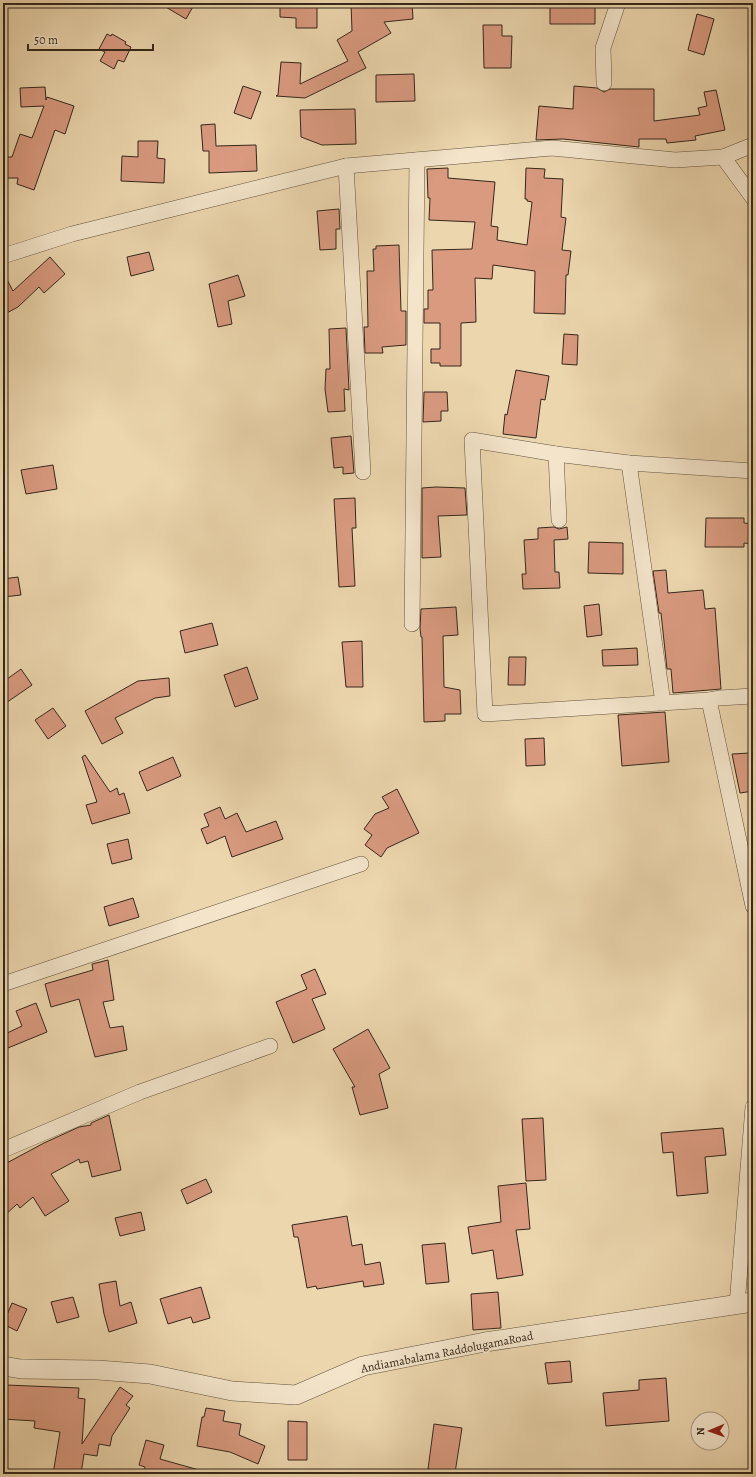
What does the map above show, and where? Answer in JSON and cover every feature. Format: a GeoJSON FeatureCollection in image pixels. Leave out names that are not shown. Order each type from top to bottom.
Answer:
{"type":"FeatureCollection","features":[{"type":"Feature","properties":{"kind":"street"},"geometry":{"type":"LineString","coordinates":[[604,83],[603,48],[618,3]]}},
{"type":"Feature","properties":{"kind":"street"},"geometry":{"type":"LineString","coordinates":[[3,256],[72,234],[346,166],[552,148],[675,160],[723,157],[753,145]]}},
{"type":"Feature","properties":{"kind":"street"},"geometry":{"type":"LineString","coordinates":[[723,157],[753,198]]}},
{"type":"Feature","properties":{"kind":"street"},"geometry":{"type":"LineString","coordinates":[[412,624],[417,160]]}},
{"type":"Feature","properties":{"kind":"street"},"geometry":{"type":"LineString","coordinates":[[346,166],[362,472]]}},
{"type":"Feature","properties":{"kind":"street"},"geometry":{"type":"LineString","coordinates":[[753,471],[629,463],[556,454],[472,440],[485,714],[753,696]]}},
{"type":"Feature","properties":{"kind":"street"},"geometry":{"type":"LineString","coordinates":[[556,454],[559,520]]}},
{"type":"Feature","properties":{"kind":"street"},"geometry":{"type":"LineString","coordinates":[[629,463],[663,703]]}},
{"type":"Feature","properties":{"kind":"street"},"geometry":{"type":"LineString","coordinates":[[709,700],[753,906]]}},
{"type":"Feature","properties":{"kind":"street"},"geometry":{"type":"LineString","coordinates":[[3,984],[361,864]]}},
{"type":"Feature","properties":{"kind":"street"},"geometry":{"type":"LineString","coordinates":[[3,1150],[140,1092],[270,1046]]}},
{"type":"Feature","properties":{"kind":"street"},"geometry":{"type":"LineString","coordinates":[[745,1303],[753,1107]]}},
{"type":"Feature","properties":{"kind":"street","name":"Andiamabalama RaddolugamaRoad"},"geometry":{"type":"LineString","coordinates":[[3,1366],[21,1369],[98,1370],[150,1374],[232,1391],[296,1395],[363,1366],[485,1342],[745,1303]]}},
{"type":"Feature","properties":{"kind":"building"},"geometry":{"type":"Polygon","coordinates":[[[159,3],[195,3],[186,19],[159,3]]]}},
{"type":"Feature","properties":{"kind":"building"},"geometry":{"type":"Polygon","coordinates":[[[280,3],[317,3],[317,28],[296,28],[296,18],[280,17],[280,3]]]}},
{"type":"Feature","properties":{"kind":"building"},"geometry":{"type":"Polygon","coordinates":[[[351,3],[412,3],[413,19],[384,22],[391,33],[358,52],[366,68],[305,98],[276,96],[278,95],[281,62],[301,63],[300,84],[348,61],[337,40],[352,31],[351,3]]]}},
{"type":"Feature","properties":{"kind":"building"},"geometry":{"type":"Polygon","coordinates":[[[550,4],[595,5],[595,24],[550,24],[550,4]]]}},
{"type":"Feature","properties":{"kind":"building"},"geometry":{"type":"Polygon","coordinates":[[[697,14],[714,19],[704,55],[688,50],[697,14]]]}},
{"type":"Feature","properties":{"kind":"building"},"geometry":{"type":"Polygon","coordinates":[[[483,25],[502,25],[502,36],[512,36],[511,68],[484,68],[483,25]]]}},
{"type":"Feature","properties":{"kind":"building"},"geometry":{"type":"Polygon","coordinates":[[[107,34],[111,36],[112,34],[126,42],[125,44],[131,47],[124,62],[118,60],[114,69],[100,61],[105,52],[99,49],[107,34]]]}},
{"type":"Feature","properties":{"kind":"building"},"geometry":{"type":"Polygon","coordinates":[[[414,74],[415,101],[376,102],[376,75],[414,74]]]}},
{"type":"Feature","properties":{"kind":"building"},"geometry":{"type":"Polygon","coordinates":[[[243,86],[261,92],[251,119],[234,113],[243,86]]]}},
{"type":"Feature","properties":{"kind":"building"},"geometry":{"type":"Polygon","coordinates":[[[574,86],[597,88],[604,92],[610,89],[654,89],[654,121],[700,115],[698,108],[707,106],[704,92],[716,90],[725,130],[695,136],[696,140],[667,143],[666,139],[639,139],[639,147],[563,139],[536,140],[539,106],[573,109],[574,86]]]}},
{"type":"Feature","properties":{"kind":"building"},"geometry":{"type":"Polygon","coordinates":[[[45,87],[46,100],[47,97],[74,106],[65,134],[55,130],[34,190],[17,184],[18,178],[3,178],[3,157],[12,157],[20,134],[32,138],[44,106],[21,107],[20,88],[45,87]]]}},
{"type":"Feature","properties":{"kind":"building"},"geometry":{"type":"Polygon","coordinates":[[[355,109],[356,144],[322,145],[301,137],[300,110],[355,109]]]}},
{"type":"Feature","properties":{"kind":"building"},"geometry":{"type":"Polygon","coordinates":[[[215,124],[216,146],[256,145],[257,171],[209,173],[209,151],[203,151],[201,125],[215,124]]]}},
{"type":"Feature","properties":{"kind":"building"},"geometry":{"type":"Polygon","coordinates":[[[138,141],[158,141],[157,158],[165,159],[164,183],[121,181],[122,156],[138,157],[138,141]]]}},
{"type":"Feature","properties":{"kind":"building"},"geometry":{"type":"Polygon","coordinates":[[[448,168],[448,178],[495,182],[491,226],[498,227],[497,240],[527,245],[532,202],[525,199],[526,168],[545,169],[544,178],[563,179],[561,217],[566,218],[562,250],[571,251],[568,275],[566,275],[565,314],[534,313],[535,271],[493,265],[492,279],[475,278],[476,322],[461,323],[461,366],[440,366],[440,363],[431,363],[431,349],[440,349],[440,323],[424,323],[424,309],[428,309],[428,290],[433,290],[432,250],[472,249],[475,222],[429,220],[430,198],[428,198],[427,169],[448,168]]]}},
{"type":"Feature","properties":{"kind":"building"},"geometry":{"type":"Polygon","coordinates":[[[339,209],[340,229],[336,229],[336,249],[320,250],[317,211],[339,209]]]}},
{"type":"Feature","properties":{"kind":"building"},"geometry":{"type":"Polygon","coordinates":[[[399,245],[401,311],[406,311],[406,345],[382,347],[383,353],[365,353],[364,327],[368,327],[367,271],[374,271],[373,249],[376,249],[376,246],[399,245]]]}},
{"type":"Feature","properties":{"kind":"building"},"geometry":{"type":"Polygon","coordinates":[[[149,252],[154,270],[131,276],[127,257],[149,252]]]}},
{"type":"Feature","properties":{"kind":"building"},"geometry":{"type":"Polygon","coordinates":[[[50,257],[65,274],[44,293],[39,287],[18,307],[3,315],[3,272],[13,291],[50,257]]]}},
{"type":"Feature","properties":{"kind":"building"},"geometry":{"type":"Polygon","coordinates":[[[238,275],[245,296],[228,301],[232,324],[218,327],[209,284],[238,275]]]}},
{"type":"Feature","properties":{"kind":"building"},"geometry":{"type":"Polygon","coordinates":[[[346,328],[349,390],[344,389],[345,411],[328,412],[325,389],[326,369],[330,369],[329,329],[346,328]]]}},
{"type":"Feature","properties":{"kind":"building"},"geometry":{"type":"Polygon","coordinates":[[[564,334],[578,335],[577,365],[562,364],[564,334]]]}},
{"type":"Feature","properties":{"kind":"building"},"geometry":{"type":"Polygon","coordinates":[[[516,370],[549,376],[545,400],[541,399],[536,438],[503,434],[505,414],[507,415],[516,370]]]}},
{"type":"Feature","properties":{"kind":"building"},"geometry":{"type":"Polygon","coordinates":[[[424,392],[447,392],[448,411],[441,411],[441,421],[423,422],[424,392]]]}},
{"type":"Feature","properties":{"kind":"building"},"geometry":{"type":"Polygon","coordinates":[[[351,436],[354,473],[343,474],[343,467],[334,468],[331,438],[351,436]]]}},
{"type":"Feature","properties":{"kind":"building"},"geometry":{"type":"Polygon","coordinates":[[[53,465],[57,489],[26,494],[21,470],[53,465]]]}},
{"type":"Feature","properties":{"kind":"building"},"geometry":{"type":"Polygon","coordinates":[[[422,488],[465,488],[467,515],[438,516],[441,557],[422,558],[422,488]]]}},
{"type":"Feature","properties":{"kind":"building"},"geometry":{"type":"Polygon","coordinates":[[[355,498],[356,528],[352,528],[355,586],[339,587],[334,499],[355,498]]]}},
{"type":"Feature","properties":{"kind":"building"},"geometry":{"type":"Polygon","coordinates":[[[706,518],[744,518],[744,523],[753,524],[753,544],[744,543],[744,547],[705,547],[706,518]]]}},
{"type":"Feature","properties":{"kind":"building"},"geometry":{"type":"Polygon","coordinates":[[[554,527],[559,529],[567,527],[568,539],[554,540],[555,572],[559,572],[560,588],[523,589],[522,574],[526,574],[524,540],[538,539],[538,528],[554,527]]]}},
{"type":"Feature","properties":{"kind":"building"},"geometry":{"type":"Polygon","coordinates":[[[589,542],[623,543],[623,574],[588,573],[589,542]]]}},
{"type":"Feature","properties":{"kind":"building"},"geometry":{"type":"Polygon","coordinates":[[[666,570],[668,593],[703,590],[705,609],[715,608],[721,689],[673,693],[671,669],[667,669],[661,613],[659,613],[653,571],[666,570]]]}},
{"type":"Feature","properties":{"kind":"building"},"geometry":{"type":"Polygon","coordinates":[[[18,577],[21,595],[3,597],[3,579],[18,577]]]}},
{"type":"Feature","properties":{"kind":"building"},"geometry":{"type":"Polygon","coordinates":[[[599,604],[602,635],[587,637],[584,606],[599,604]]]}},
{"type":"Feature","properties":{"kind":"building"},"geometry":{"type":"Polygon","coordinates":[[[456,607],[458,635],[443,636],[444,687],[460,690],[461,714],[445,714],[445,721],[424,722],[422,637],[420,628],[421,609],[456,607]]]}},
{"type":"Feature","properties":{"kind":"building"},"geometry":{"type":"Polygon","coordinates":[[[212,623],[218,645],[185,653],[180,631],[212,623]]]}},
{"type":"Feature","properties":{"kind":"building"},"geometry":{"type":"Polygon","coordinates":[[[362,641],[363,687],[346,687],[342,642],[362,641]]]}},
{"type":"Feature","properties":{"kind":"building"},"geometry":{"type":"Polygon","coordinates":[[[637,648],[638,665],[603,666],[602,650],[637,648]]]}},
{"type":"Feature","properties":{"kind":"building"},"geometry":{"type":"Polygon","coordinates":[[[509,657],[526,657],[525,685],[508,685],[509,657]]]}},
{"type":"Feature","properties":{"kind":"building"},"geometry":{"type":"Polygon","coordinates":[[[247,667],[258,699],[235,707],[224,675],[247,667]]]}},
{"type":"Feature","properties":{"kind":"building"},"geometry":{"type":"Polygon","coordinates":[[[21,669],[32,685],[3,705],[3,682],[21,669]]]}},
{"type":"Feature","properties":{"kind":"building"},"geometry":{"type":"Polygon","coordinates":[[[169,678],[170,696],[155,698],[115,718],[123,733],[102,744],[85,711],[138,681],[169,678]]]}},
{"type":"Feature","properties":{"kind":"building"},"geometry":{"type":"Polygon","coordinates":[[[53,708],[66,726],[48,739],[35,720],[53,708]]]}},
{"type":"Feature","properties":{"kind":"building"},"geometry":{"type":"Polygon","coordinates":[[[665,712],[669,762],[622,766],[618,715],[665,712]]]}},
{"type":"Feature","properties":{"kind":"building"},"geometry":{"type":"Polygon","coordinates":[[[544,738],[545,765],[526,766],[525,739],[544,738]]]}},
{"type":"Feature","properties":{"kind":"building"},"geometry":{"type":"Polygon","coordinates":[[[750,753],[751,762],[753,762],[753,791],[740,793],[732,754],[750,753]]]}},
{"type":"Feature","properties":{"kind":"building"},"geometry":{"type":"Polygon","coordinates":[[[85,755],[110,792],[117,788],[119,795],[124,793],[130,813],[92,824],[86,805],[97,802],[82,757],[85,755]]]}},
{"type":"Feature","properties":{"kind":"building"},"geometry":{"type":"Polygon","coordinates":[[[173,757],[181,776],[147,791],[139,772],[173,757]]]}},
{"type":"Feature","properties":{"kind":"building"},"geometry":{"type":"Polygon","coordinates":[[[397,789],[419,833],[387,848],[381,857],[365,845],[372,835],[364,829],[375,814],[389,808],[382,797],[397,789]]]}},
{"type":"Feature","properties":{"kind":"building"},"geometry":{"type":"Polygon","coordinates":[[[220,807],[225,819],[237,813],[246,832],[276,821],[283,839],[232,857],[225,836],[207,844],[201,829],[209,826],[204,814],[220,807]]]}},
{"type":"Feature","properties":{"kind":"building"},"geometry":{"type":"Polygon","coordinates":[[[128,839],[132,859],[112,864],[107,844],[128,839]]]}},
{"type":"Feature","properties":{"kind":"building"},"geometry":{"type":"Polygon","coordinates":[[[133,898],[139,917],[109,926],[104,907],[133,898]]]}},
{"type":"Feature","properties":{"kind":"building"},"geometry":{"type":"Polygon","coordinates":[[[108,960],[114,1000],[103,1002],[110,1028],[123,1026],[127,1050],[95,1057],[79,999],[51,1007],[45,984],[93,970],[92,964],[108,960]]]}},
{"type":"Feature","properties":{"kind":"building"},"geometry":{"type":"Polygon","coordinates":[[[315,969],[326,994],[312,999],[325,1029],[293,1043],[276,1002],[307,989],[301,975],[315,969]]]}},
{"type":"Feature","properties":{"kind":"building"},"geometry":{"type":"Polygon","coordinates":[[[36,1003],[47,1032],[3,1050],[3,1035],[22,1026],[16,1011],[36,1003]]]}},
{"type":"Feature","properties":{"kind":"building"},"geometry":{"type":"Polygon","coordinates":[[[368,1029],[390,1068],[379,1074],[388,1108],[360,1115],[352,1087],[355,1087],[333,1049],[368,1029]]]}},
{"type":"Feature","properties":{"kind":"building"},"geometry":{"type":"Polygon","coordinates":[[[109,1115],[121,1170],[92,1177],[88,1161],[80,1163],[79,1159],[51,1174],[69,1201],[45,1216],[33,1197],[20,1208],[17,1204],[3,1217],[3,1165],[44,1143],[79,1127],[91,1125],[91,1123],[109,1115]]]}},
{"type":"Feature","properties":{"kind":"building"},"geometry":{"type":"Polygon","coordinates":[[[543,1118],[546,1180],[526,1181],[522,1119],[543,1118]]]}},
{"type":"Feature","properties":{"kind":"building"},"geometry":{"type":"Polygon","coordinates":[[[723,1128],[726,1155],[705,1157],[708,1193],[677,1196],[673,1152],[663,1153],[661,1133],[723,1128]]]}},
{"type":"Feature","properties":{"kind":"building"},"geometry":{"type":"Polygon","coordinates":[[[206,1179],[212,1192],[187,1204],[181,1190],[206,1179]]]}},
{"type":"Feature","properties":{"kind":"building"},"geometry":{"type":"Polygon","coordinates":[[[526,1183],[530,1229],[516,1230],[523,1275],[497,1279],[493,1250],[472,1254],[468,1227],[501,1222],[498,1186],[526,1183]]]}},
{"type":"Feature","properties":{"kind":"building"},"geometry":{"type":"Polygon","coordinates":[[[141,1212],[145,1230],[120,1236],[115,1218],[141,1212]]]}},
{"type":"Feature","properties":{"kind":"building"},"geometry":{"type":"Polygon","coordinates":[[[347,1216],[352,1246],[362,1244],[365,1265],[380,1262],[384,1284],[364,1287],[363,1281],[317,1289],[316,1286],[307,1288],[298,1237],[294,1237],[292,1225],[347,1216]]]}},
{"type":"Feature","properties":{"kind":"building"},"geometry":{"type":"Polygon","coordinates":[[[445,1243],[449,1282],[426,1284],[422,1245],[445,1243]]]}},
{"type":"Feature","properties":{"kind":"building"},"geometry":{"type":"Polygon","coordinates":[[[116,1281],[120,1306],[131,1302],[137,1323],[109,1332],[104,1314],[99,1284],[116,1281]]]}},
{"type":"Feature","properties":{"kind":"building"},"geometry":{"type":"Polygon","coordinates":[[[201,1287],[210,1318],[193,1323],[191,1317],[168,1324],[160,1299],[201,1287]]]}},
{"type":"Feature","properties":{"kind":"building"},"geometry":{"type":"Polygon","coordinates":[[[498,1292],[501,1328],[473,1330],[471,1294],[498,1292]]]}},
{"type":"Feature","properties":{"kind":"building"},"geometry":{"type":"Polygon","coordinates":[[[73,1297],[79,1317],[57,1323],[51,1302],[73,1297]]]}},
{"type":"Feature","properties":{"kind":"building"},"geometry":{"type":"Polygon","coordinates":[[[12,1303],[27,1309],[17,1331],[3,1324],[12,1303]]]}},
{"type":"Feature","properties":{"kind":"building"},"geometry":{"type":"Polygon","coordinates":[[[570,1361],[572,1382],[548,1384],[545,1363],[570,1361]]]}},
{"type":"Feature","properties":{"kind":"building"},"geometry":{"type":"Polygon","coordinates":[[[666,1378],[669,1421],[606,1426],[603,1393],[639,1390],[639,1380],[666,1378]]]}},
{"type":"Feature","properties":{"kind":"building"},"geometry":{"type":"Polygon","coordinates":[[[6,1385],[79,1388],[78,1398],[85,1399],[82,1444],[120,1387],[133,1396],[126,1405],[130,1408],[112,1436],[110,1446],[99,1444],[97,1456],[84,1454],[81,1474],[53,1474],[60,1432],[34,1428],[35,1421],[3,1419],[3,1389],[6,1389],[6,1385]]]}},
{"type":"Feature","properties":{"kind":"building"},"geometry":{"type":"Polygon","coordinates":[[[206,1408],[225,1411],[223,1421],[241,1424],[239,1435],[265,1446],[258,1464],[230,1452],[197,1446],[202,1417],[204,1417],[206,1408]]]}},
{"type":"Feature","properties":{"kind":"building"},"geometry":{"type":"Polygon","coordinates":[[[288,1421],[307,1422],[307,1460],[288,1460],[288,1421]]]}},
{"type":"Feature","properties":{"kind":"building"},"geometry":{"type":"Polygon","coordinates":[[[434,1424],[462,1428],[455,1473],[428,1469],[434,1424]]]}},
{"type":"Feature","properties":{"kind":"building"},"geometry":{"type":"Polygon","coordinates":[[[146,1440],[164,1445],[160,1459],[199,1470],[199,1474],[144,1474],[145,1467],[139,1465],[146,1440]]]}}]}
